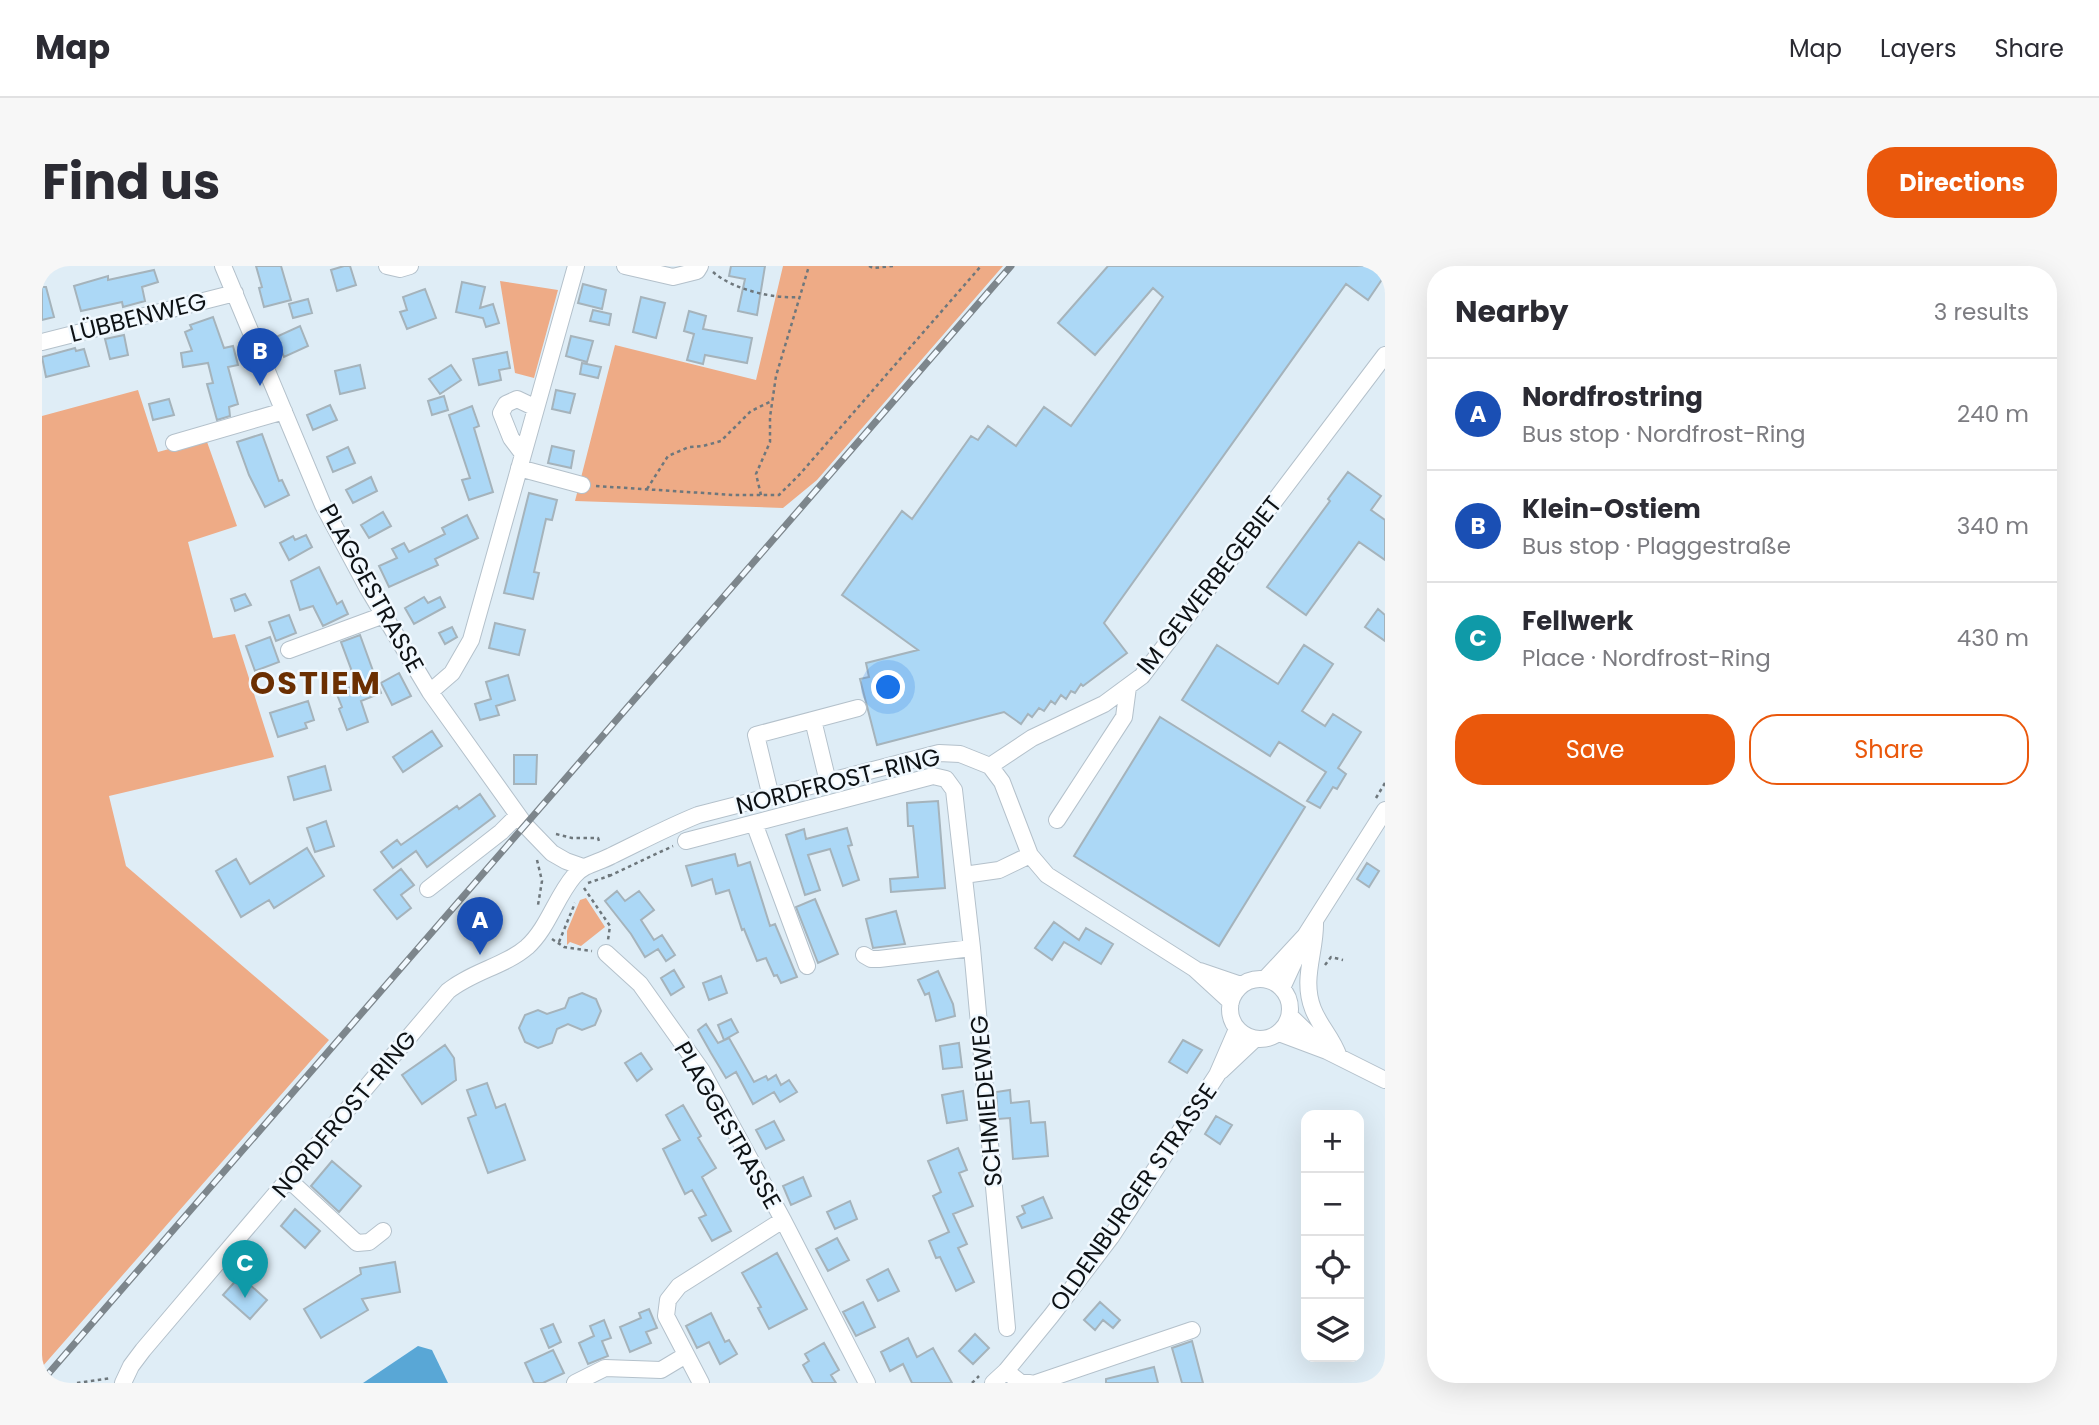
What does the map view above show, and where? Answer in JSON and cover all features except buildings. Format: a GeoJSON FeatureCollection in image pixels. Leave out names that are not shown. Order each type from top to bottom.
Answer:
{"type":"FeatureCollection","features":[{"type":"Feature","properties":{"kind":"street","name":"PLAGGESTRASSE"},"geometry":{"type":"LineString","coordinates":[[223,266],[323,505],[430,692],[518,815],[552,853],[583,867]]}},
{"type":"Feature","properties":{"kind":"street"},"geometry":{"type":"LineString","coordinates":[[387,266],[400,269],[410,266]]}},
{"type":"Feature","properties":{"kind":"street"},"geometry":{"type":"LineString","coordinates":[[430,692],[453,673],[471,640],[576,266]]}},
{"type":"Feature","properties":{"kind":"street"},"geometry":{"type":"LineString","coordinates":[[625,266],[673,277],[697,271],[700,266]]}},
{"type":"Feature","properties":{"kind":"street","name":"LÜBBENWEG"},"geometry":{"type":"LineString","coordinates":[[42,342],[235,293]]}},
{"type":"Feature","properties":{"kind":"street","name":"IM GEWERBEGEBIET"},"geometry":{"type":"LineString","coordinates":[[990,766],[1032,738],[1104,704],[1142,676],[1385,355]]}},
{"type":"Feature","properties":{"kind":"street"},"geometry":{"type":"LineString","coordinates":[[536,408],[517,399],[506,404],[501,413],[521,461],[582,485]]}},
{"type":"Feature","properties":{"kind":"street"},"geometry":{"type":"LineString","coordinates":[[174,443],[284,411]]}},
{"type":"Feature","properties":{"kind":"street"},"geometry":{"type":"LineString","coordinates":[[289,650],[384,615]]}},
{"type":"Feature","properties":{"kind":"street"},"geometry":{"type":"LineString","coordinates":[[1056,820],[1125,717],[1128,687]]}},
{"type":"Feature","properties":{"kind":"street"},"geometry":{"type":"LineString","coordinates":[[771,797],[756,735],[858,708]]}},
{"type":"Feature","properties":{"kind":"street"},"geometry":{"type":"LineString","coordinates":[[813,720],[828,782]]}},
{"type":"Feature","properties":{"kind":"street","name":"NORDFROST-RING"},"geometry":{"type":"LineString","coordinates":[[124,1380],[143,1350],[448,991],[464,979],[511,958],[528,946],[583,867],[604,860],[669,826],[698,816],[939,753],[960,754],[990,766]]}},
{"type":"Feature","properties":{"kind":"street"},"geometry":{"type":"LineString","coordinates":[[990,766],[1002,782],[1030,855],[1047,875],[1195,969],[1231,1002]]}},
{"type":"Feature","properties":{"kind":"street","name":"SCHMIEDEWEG"},"geometry":{"type":"LineString","coordinates":[[686,841],[933,776],[946,779],[954,790],[972,948],[1007,1328]]}},
{"type":"Feature","properties":{"kind":"street"},"geometry":{"type":"LineString","coordinates":[[1265,979],[1305,936],[1385,810]]}},
{"type":"Feature","properties":{"kind":"street"},"geometry":{"type":"LineString","coordinates":[[428,889],[501,832],[518,815]]}},
{"type":"Feature","properties":{"kind":"street"},"geometry":{"type":"LineString","coordinates":[[754,823],[807,966]]}},
{"type":"Feature","properties":{"kind":"street"},"geometry":{"type":"LineString","coordinates":[[964,875],[999,870],[1030,855]]}},
{"type":"Feature","properties":{"kind":"street"},"geometry":{"type":"LineString","coordinates":[[1315,921],[1315,942],[1308,975],[1309,997],[1321,1025],[1333,1039],[1333,1054]]}},
{"type":"Feature","properties":{"kind":"street"},"geometry":{"type":"LineString","coordinates":[[1282,988],[1305,936]]}},
{"type":"Feature","properties":{"kind":"street"},"geometry":{"type":"LineString","coordinates":[[864,955],[879,960],[972,948]]}},
{"type":"Feature","properties":{"kind":"street","name":"PLAGGESTRASSE"},"geometry":{"type":"LineString","coordinates":[[606,953],[640,984],[702,1072],[783,1220],[867,1383]]}},
{"type":"Feature","properties":{"kind":"street"},"geometry":{"type":"LineString","coordinates":[[1195,969],[1241,985]]}},
{"type":"Feature","properties":{"kind":"street"},"geometry":{"type":"LineString","coordinates":[[1265,979],[1282,988],[1290,1006],[1290,1016],[1286,1026],[1272,1038],[1255,1039],[1237,1029],[1230,1011],[1231,1002],[1241,985],[1248,981],[1265,979]]}},
{"type":"Feature","properties":{"kind":"street"},"geometry":{"type":"LineString","coordinates":[[1290,1016],[1333,1054]]}},
{"type":"Feature","properties":{"kind":"street","name":"OLDENBURGER STRASSE"},"geometry":{"type":"LineString","coordinates":[[987,1378],[1006,1371],[1111,1237],[1217,1075],[1237,1029]]}},
{"type":"Feature","properties":{"kind":"street"},"geometry":{"type":"LineString","coordinates":[[1279,1033],[1333,1054],[1385,1080]]}},
{"type":"Feature","properties":{"kind":"street","name":"OLDENBURGER STRASSE"},"geometry":{"type":"LineString","coordinates":[[1217,1075],[1255,1039]]}},
{"type":"Feature","properties":{"kind":"street"},"geometry":{"type":"LineString","coordinates":[[288,1179],[357,1242],[369,1241],[383,1231]]}},
{"type":"Feature","properties":{"kind":"street"},"geometry":{"type":"LineString","coordinates":[[701,1383],[666,1316],[668,1300],[679,1286],[783,1220]]}},
{"type":"Feature","properties":{"kind":"street"},"geometry":{"type":"LineString","coordinates":[[1036,1383],[1192,1330]]}},
{"type":"Feature","properties":{"kind":"street"},"geometry":{"type":"LineString","coordinates":[[575,1383],[605,1368],[661,1370],[686,1355]]}},
{"type":"Feature","properties":{"kind":"street"},"geometry":{"type":"LineString","coordinates":[[1006,1371],[1021,1383],[1030,1383]]}},
{"type":"Feature","properties":{"kind":"path"},"geometry":{"type":"LineString","coordinates":[[706,266],[724,281],[781,298],[798,297]]}},
{"type":"Feature","properties":{"kind":"path"},"geometry":{"type":"LineString","coordinates":[[761,496],[756,474],[770,442],[776,376],[798,297],[810,266]]}},
{"type":"Feature","properties":{"kind":"path"},"geometry":{"type":"LineString","coordinates":[[869,266],[892,266]]}},
{"type":"Feature","properties":{"kind":"path"},"geometry":{"type":"LineString","coordinates":[[582,485],[779,495],[981,266]]}},
{"type":"Feature","properties":{"kind":"path"},"geometry":{"type":"LineString","coordinates":[[647,489],[668,456],[689,447],[721,441],[751,411],[772,401]]}},
{"type":"Feature","properties":{"kind":"path"},"geometry":{"type":"LineString","coordinates":[[548,829],[558,835],[572,838],[598,838],[604,860]]}},
{"type":"Feature","properties":{"kind":"path"},"geometry":{"type":"LineString","coordinates":[[609,876],[686,841]]}},
{"type":"Feature","properties":{"kind":"path"},"geometry":{"type":"LineString","coordinates":[[534,912],[542,881],[537,860]]}},
{"type":"Feature","properties":{"kind":"path"},"geometry":{"type":"LineString","coordinates":[[576,900],[558,943],[564,947],[606,953],[610,926],[584,888],[588,883]]}},
{"type":"Feature","properties":{"kind":"path"},"geometry":{"type":"LineString","coordinates":[[972,1383],[987,1378]]}},
{"type":"Feature","properties":{"kind":"path"},"geometry":{"type":"LineString","coordinates":[[77,1383],[124,1380]]}},
{"type":"Feature","properties":{"kind":"shaded area"},"geometry":{"type":"Polygon","coordinates":[[[783,266],[1003,266],[817,480],[783,508],[575,501],[615,345],[756,380],[783,266]]]}},
{"type":"Feature","properties":{"kind":"shaded area"},"geometry":{"type":"Polygon","coordinates":[[[500,281],[558,290],[534,378],[515,373],[500,281]]]}},
{"type":"Feature","properties":{"kind":"shaded area"},"geometry":{"type":"Polygon","coordinates":[[[138,390],[158,452],[206,439],[237,526],[188,542],[213,638],[235,634],[274,757],[109,796],[126,866],[329,1040],[42,1367],[42,416],[138,390]]]}},
{"type":"Feature","properties":{"kind":"shaded area"},"geometry":{"type":"Polygon","coordinates":[[[586,898],[605,927],[581,946],[570,942],[567,945],[567,931],[580,900],[586,898]]]}},
{"type":"Feature","properties":{"kind":"water"},"geometry":{"type":"Polygon","coordinates":[[[418,1346],[432,1350],[448,1383],[363,1383],[418,1346]]]}},
{"type":"Feature","properties":{"kind":"railway"},"geometry":{"type":"LineString","coordinates":[[42,1381],[1011,266]]}},
{"type":"Feature","properties":{"kind":"place","name":"Klein-Ostiem"},"geometry":{"type":"Point","coordinates":[260,386]}},
{"type":"Feature","properties":{"kind":"place","name":"Nordfrostring"},"geometry":{"type":"Point","coordinates":[480,955]}},
{"type":"Feature","properties":{"kind":"place","name":"Fellwerk"},"geometry":{"type":"Point","coordinates":[245,1298]}},
{"type":"Feature","properties":{"kind":"district","name":"OSTIEM"},"geometry":{"type":"Point","coordinates":[316,682]}}]}
